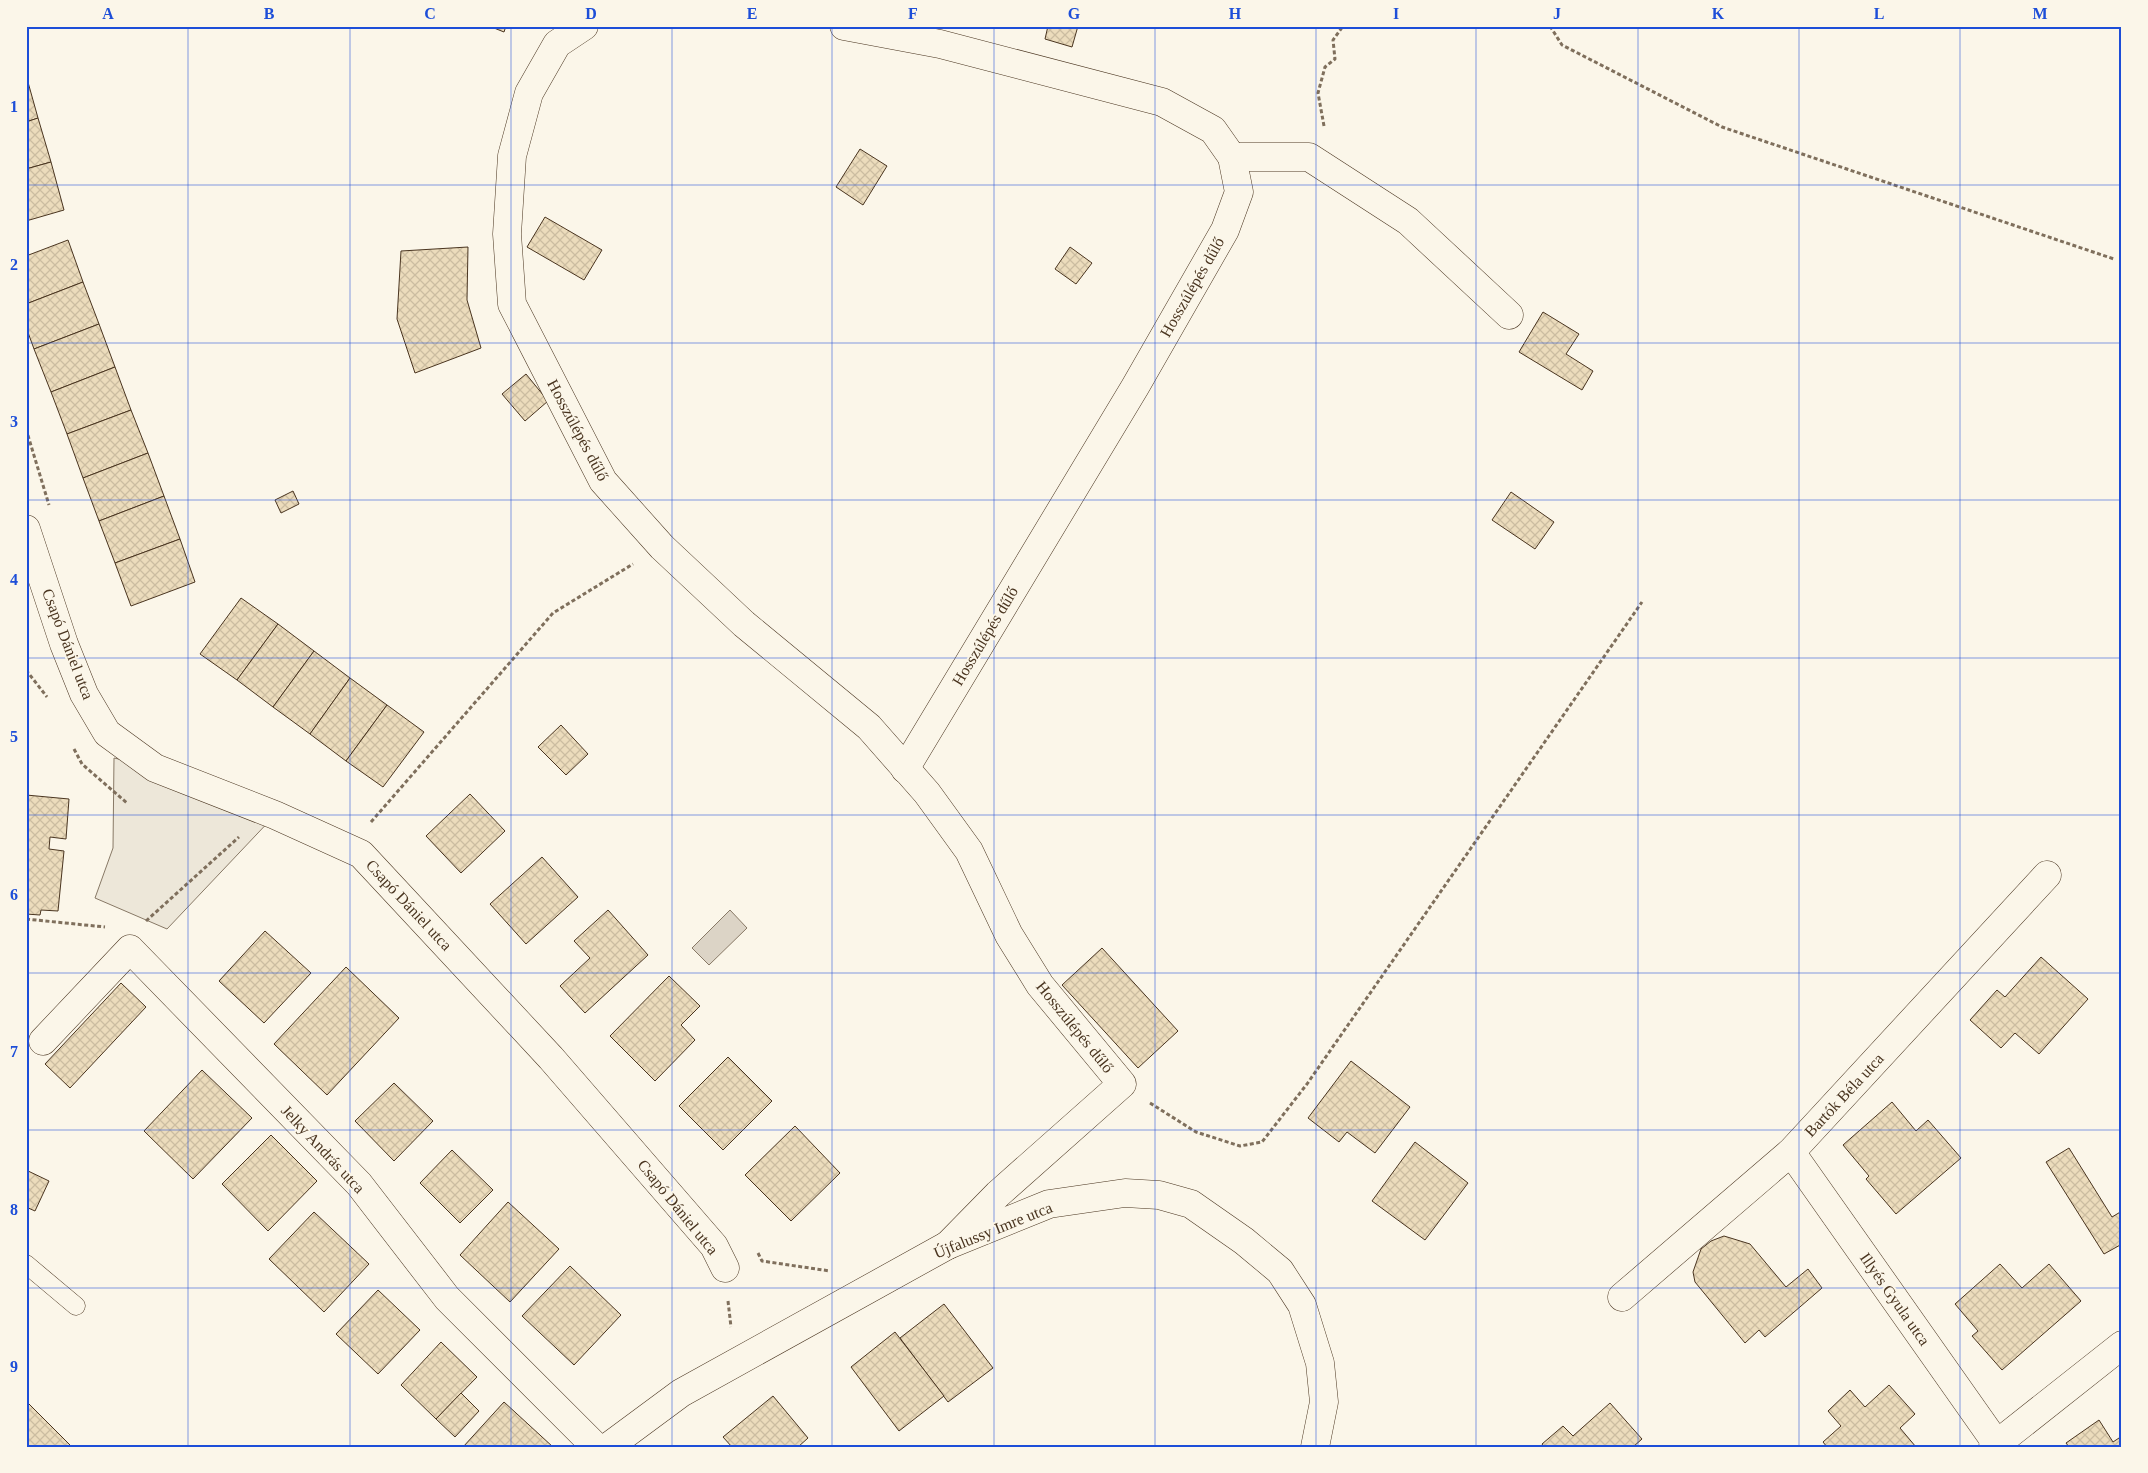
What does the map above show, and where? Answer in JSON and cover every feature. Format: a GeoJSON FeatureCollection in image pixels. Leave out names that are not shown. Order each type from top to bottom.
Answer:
{"type":"FeatureCollection","features":[{"type":"Feature","properties":{"kind":"street","name":"Hosszúlépés dűlő"},"geometry":{"type":"LineString","coordinates":[[584,26],[557,44],[529,92],[512,156],[506,234],[512,304],[603,481],[662,547],[744,624],[869,727],[927,793],[969,851],[1008,935],[1040,985],[1122,1084],[998,1194],[948,1245]]}},
{"type":"Feature","properties":{"kind":"street","name":"Hosszúlépés dűlő"},"geometry":{"type":"LineString","coordinates":[[844,26],[940,44],[1162,102],[1213,130],[1232,157],[1239,192],[1225,230],[1135,387],[905,769]]}},
{"type":"Feature","properties":{"kind":"street"},"geometry":{"type":"LineString","coordinates":[[1232,157],[1309,157],[1408,221],[1509,315]]}},
{"type":"Feature","properties":{"kind":"street","name":"Csapó Dániel utca"},"geometry":{"type":"LineString","coordinates":[[26,529],[64,644],[84,694],[107,733],[156,768],[267,811],[361,854],[551,1058],[714,1246],[725,1268]]}},
{"type":"Feature","properties":{"kind":"street","name":"Bartók Béla utca"},"geometry":{"type":"LineString","coordinates":[[1622,1297],[1791,1152],[2047,875]]}},
{"type":"Feature","properties":{"kind":"street","name":"Jelky András utca"},"geometry":{"type":"LineString","coordinates":[[43,1041],[130,949],[359,1184],[447,1298],[596,1447]]}},
{"type":"Feature","properties":{"kind":"street","name":"Illyés Gyula utca"},"geometry":{"type":"LineString","coordinates":[[1791,1152],[1996,1446]]}},
{"type":"Feature","properties":{"kind":"street","name":"Újfalussy Imre utca"},"geometry":{"type":"LineString","coordinates":[[608,1447],[681,1393],[948,1245],[1049,1204],[1125,1193],[1159,1195],[1191,1204],[1244,1241],[1280,1271],[1302,1305],[1320,1363],[1324,1402],[1315,1447]]}},
{"type":"Feature","properties":{"kind":"street"},"geometry":{"type":"LineString","coordinates":[[1996,1446],[2122,1345]]}},
{"type":"Feature","properties":{"kind":"lane"},"geometry":{"type":"LineString","coordinates":[[26,1264],[76,1306]]}},
{"type":"Feature","properties":{"kind":"path"},"geometry":{"type":"LineString","coordinates":[[1309,157],[1328,150],[1318,93],[1325,67],[1335,59],[1333,40],[1343,26]]}},
{"type":"Feature","properties":{"kind":"path"},"geometry":{"type":"LineString","coordinates":[[1550,26],[1562,45],[1722,127],[2114,259]]}},
{"type":"Feature","properties":{"kind":"path"},"geometry":{"type":"LineString","coordinates":[[368,827],[552,613],[662,547]]}},
{"type":"Feature","properties":{"kind":"path"},"geometry":{"type":"LineString","coordinates":[[1122,1084],[1196,1132],[1240,1146],[1262,1142],[1313,1076],[1642,602]]}},
{"type":"Feature","properties":{"kind":"path"},"geometry":{"type":"LineString","coordinates":[[143,923],[267,811]]}},
{"type":"Feature","properties":{"kind":"path"},"geometry":{"type":"LineString","coordinates":[[26,920],[108,927]]}},
{"type":"Feature","properties":{"kind":"path"},"geometry":{"type":"LineString","coordinates":[[756,1248],[762,1261],[886,1279]]}},
{"type":"Feature","properties":{"kind":"path"},"geometry":{"type":"LineString","coordinates":[[725,1268],[736,1362]]}},
{"type":"Feature","properties":{"kind":"shaded area"},"geometry":{"type":"Polygon","coordinates":[[[114,758],[132,762],[275,815],[167,929],[95,898],[113,848],[114,758]]]}},
{"type":"Feature","properties":{"kind":"shaded area"},"geometry":{"type":"Polygon","coordinates":[[[730,910],[747,928],[709,965],[692,948],[730,910]]]}},
{"type":"Feature","properties":{"kind":"building"},"geometry":{"type":"Polygon","coordinates":[[[489,26],[506,26],[504,32],[489,26]]]}},
{"type":"Feature","properties":{"kind":"building"},"geometry":{"type":"Polygon","coordinates":[[[1048,26],[1078,26],[1072,47],[1045,39],[1048,26]]]}},
{"type":"Feature","properties":{"kind":"building"},"geometry":{"type":"Polygon","coordinates":[[[26,75],[38,118],[26,122],[26,75]]]}},
{"type":"Feature","properties":{"kind":"building"},"geometry":{"type":"Polygon","coordinates":[[[38,118],[51,162],[26,169],[26,122],[38,118]]]}},
{"type":"Feature","properties":{"kind":"building"},"geometry":{"type":"Polygon","coordinates":[[[860,149],[887,166],[863,205],[836,187],[860,149]]]}},
{"type":"Feature","properties":{"kind":"building"},"geometry":{"type":"Polygon","coordinates":[[[51,162],[64,210],[26,221],[26,169],[51,162]]]}},
{"type":"Feature","properties":{"kind":"building"},"geometry":{"type":"Polygon","coordinates":[[[545,217],[602,250],[584,280],[527,247],[545,217]]]}},
{"type":"Feature","properties":{"kind":"building"},"geometry":{"type":"Polygon","coordinates":[[[68,240],[83,282],[26,304],[26,256],[68,240]]]}},
{"type":"Feature","properties":{"kind":"building"},"geometry":{"type":"Polygon","coordinates":[[[468,247],[467,300],[481,348],[415,373],[397,319],[401,251],[468,247]]]}},
{"type":"Feature","properties":{"kind":"building"},"geometry":{"type":"Polygon","coordinates":[[[1070,247],[1092,263],[1076,284],[1055,269],[1070,247]]]}},
{"type":"Feature","properties":{"kind":"building"},"geometry":{"type":"Polygon","coordinates":[[[83,282],[99,324],[34,349],[26,327],[26,304],[83,282]]]}},
{"type":"Feature","properties":{"kind":"building"},"geometry":{"type":"Polygon","coordinates":[[[1543,312],[1579,334],[1566,354],[1593,371],[1582,390],[1519,352],[1543,312]]]}},
{"type":"Feature","properties":{"kind":"building"},"geometry":{"type":"Polygon","coordinates":[[[99,324],[115,367],[51,392],[34,349],[99,324]]]}},
{"type":"Feature","properties":{"kind":"building"},"geometry":{"type":"Polygon","coordinates":[[[115,367],[131,410],[67,434],[51,392],[115,367]]]}},
{"type":"Feature","properties":{"kind":"building"},"geometry":{"type":"Polygon","coordinates":[[[526,374],[548,401],[525,421],[502,394],[526,374]]]}},
{"type":"Feature","properties":{"kind":"building"},"geometry":{"type":"Polygon","coordinates":[[[131,410],[148,453],[83,478],[67,434],[131,410]]]}},
{"type":"Feature","properties":{"kind":"building"},"geometry":{"type":"Polygon","coordinates":[[[148,453],[164,496],[99,521],[83,478],[148,453]]]}},
{"type":"Feature","properties":{"kind":"building"},"geometry":{"type":"Polygon","coordinates":[[[293,491],[299,504],[281,513],[275,500],[293,491]]]}},
{"type":"Feature","properties":{"kind":"building"},"geometry":{"type":"Polygon","coordinates":[[[1511,492],[1554,522],[1535,549],[1492,520],[1511,492]]]}},
{"type":"Feature","properties":{"kind":"building"},"geometry":{"type":"Polygon","coordinates":[[[164,496],[180,539],[115,563],[99,521],[164,496]]]}},
{"type":"Feature","properties":{"kind":"building"},"geometry":{"type":"Polygon","coordinates":[[[180,539],[195,582],[131,606],[115,563],[180,539]]]}},
{"type":"Feature","properties":{"kind":"building"},"geometry":{"type":"Polygon","coordinates":[[[241,598],[278,624],[237,680],[200,654],[241,598]]]}},
{"type":"Feature","properties":{"kind":"building"},"geometry":{"type":"Polygon","coordinates":[[[278,624],[314,651],[273,707],[237,680],[278,624]]]}},
{"type":"Feature","properties":{"kind":"building"},"geometry":{"type":"Polygon","coordinates":[[[314,651],[350,678],[310,734],[273,707],[314,651]]]}},
{"type":"Feature","properties":{"kind":"building"},"geometry":{"type":"Polygon","coordinates":[[[350,678],[387,705],[346,761],[310,734],[350,678]]]}},
{"type":"Feature","properties":{"kind":"building"},"geometry":{"type":"Polygon","coordinates":[[[387,705],[424,732],[383,787],[346,761],[387,705]]]}},
{"type":"Feature","properties":{"kind":"building"},"geometry":{"type":"Polygon","coordinates":[[[561,725],[588,754],[566,775],[538,747],[561,725]]]}},
{"type":"Feature","properties":{"kind":"building"},"geometry":{"type":"Polygon","coordinates":[[[470,794],[505,831],[461,873],[426,836],[470,794]]]}},
{"type":"Feature","properties":{"kind":"building"},"geometry":{"type":"Polygon","coordinates":[[[26,795],[69,799],[66,839],[50,837],[49,849],[64,851],[58,911],[41,910],[40,915],[26,914],[26,795]]]}},
{"type":"Feature","properties":{"kind":"building"},"geometry":{"type":"Polygon","coordinates":[[[542,857],[578,897],[526,944],[490,904],[542,857]]]}},
{"type":"Feature","properties":{"kind":"building"},"geometry":{"type":"Polygon","coordinates":[[[608,910],[648,955],[585,1013],[560,986],[590,958],[574,941],[608,910]]]}},
{"type":"Feature","properties":{"kind":"building"},"geometry":{"type":"Polygon","coordinates":[[[265,931],[311,973],[264,1023],[219,981],[265,931]]]}},
{"type":"Feature","properties":{"kind":"building"},"geometry":{"type":"Polygon","coordinates":[[[1102,948],[1178,1031],[1138,1068],[1062,985],[1102,948]]]}},
{"type":"Feature","properties":{"kind":"building"},"geometry":{"type":"Polygon","coordinates":[[[2041,957],[2088,999],[2039,1054],[2015,1033],[2001,1048],[1970,1020],[1997,990],[2005,997],[2041,957]]]}},
{"type":"Feature","properties":{"kind":"building"},"geometry":{"type":"Polygon","coordinates":[[[346,967],[399,1018],[327,1095],[274,1044],[346,967]]]}},
{"type":"Feature","properties":{"kind":"building"},"geometry":{"type":"Polygon","coordinates":[[[669,976],[700,1006],[681,1025],[695,1040],[655,1081],[610,1036],[669,976]]]}},
{"type":"Feature","properties":{"kind":"building"},"geometry":{"type":"Polygon","coordinates":[[[121,983],[146,1007],[70,1088],[45,1064],[121,983]]]}},
{"type":"Feature","properties":{"kind":"building"},"geometry":{"type":"Polygon","coordinates":[[[728,1057],[772,1101],[723,1150],[679,1106],[728,1057]]]}},
{"type":"Feature","properties":{"kind":"building"},"geometry":{"type":"Polygon","coordinates":[[[1351,1061],[1410,1107],[1375,1153],[1347,1132],[1339,1142],[1308,1118],[1351,1061]]]}},
{"type":"Feature","properties":{"kind":"building"},"geometry":{"type":"Polygon","coordinates":[[[202,1070],[252,1118],[193,1179],[144,1131],[202,1070]]]}},
{"type":"Feature","properties":{"kind":"building"},"geometry":{"type":"Polygon","coordinates":[[[394,1083],[433,1121],[394,1161],[355,1121],[394,1083]]]}},
{"type":"Feature","properties":{"kind":"building"},"geometry":{"type":"Polygon","coordinates":[[[1892,1102],[1916,1131],[1928,1120],[1961,1158],[1896,1214],[1866,1179],[1869,1176],[1843,1145],[1892,1102]]]}},
{"type":"Feature","properties":{"kind":"building"},"geometry":{"type":"Polygon","coordinates":[[[795,1126],[840,1173],[791,1221],[745,1175],[795,1126]]]}},
{"type":"Feature","properties":{"kind":"building"},"geometry":{"type":"Polygon","coordinates":[[[271,1135],[317,1181],[268,1231],[222,1184],[271,1135]]]}},
{"type":"Feature","properties":{"kind":"building"},"geometry":{"type":"Polygon","coordinates":[[[1415,1142],[1468,1183],[1425,1240],[1372,1201],[1415,1142]]]}},
{"type":"Feature","properties":{"kind":"building"},"geometry":{"type":"Polygon","coordinates":[[[2069,1148],[2112,1217],[2122,1211],[2122,1244],[2104,1254],[2046,1162],[2069,1148]]]}},
{"type":"Feature","properties":{"kind":"building"},"geometry":{"type":"Polygon","coordinates":[[[452,1150],[493,1190],[460,1223],[420,1183],[452,1150]]]}},
{"type":"Feature","properties":{"kind":"building"},"geometry":{"type":"Polygon","coordinates":[[[26,1170],[49,1181],[35,1211],[26,1207],[26,1170]]]}},
{"type":"Feature","properties":{"kind":"building"},"geometry":{"type":"Polygon","coordinates":[[[508,1202],[559,1249],[510,1302],[460,1255],[508,1202]]]}},
{"type":"Feature","properties":{"kind":"building"},"geometry":{"type":"Polygon","coordinates":[[[314,1212],[369,1264],[324,1312],[269,1259],[314,1212]]]}},
{"type":"Feature","properties":{"kind":"building"},"geometry":{"type":"Polygon","coordinates":[[[1724,1236],[1750,1244],[1786,1287],[1808,1269],[1822,1288],[1765,1337],[1759,1330],[1745,1343],[1695,1282],[1693,1272],[1701,1249],[1711,1241],[1724,1236]]]}},
{"type":"Feature","properties":{"kind":"building"},"geometry":{"type":"Polygon","coordinates":[[[2000,1264],[2022,1288],[2049,1264],[2081,1301],[2002,1370],[1972,1336],[1978,1331],[1955,1304],[2000,1264]]]}},
{"type":"Feature","properties":{"kind":"building"},"geometry":{"type":"Polygon","coordinates":[[[570,1266],[621,1315],[574,1365],[522,1316],[570,1266]]]}},
{"type":"Feature","properties":{"kind":"building"},"geometry":{"type":"Polygon","coordinates":[[[378,1290],[420,1330],[378,1374],[336,1334],[378,1290]]]}},
{"type":"Feature","properties":{"kind":"building"},"geometry":{"type":"Polygon","coordinates":[[[944,1304],[993,1368],[948,1402],[900,1338],[944,1304]]]}},
{"type":"Feature","properties":{"kind":"building"},"geometry":{"type":"Polygon","coordinates":[[[895,1332],[944,1396],[899,1431],[851,1367],[895,1332]]]}},
{"type":"Feature","properties":{"kind":"building"},"geometry":{"type":"Polygon","coordinates":[[[441,1342],[477,1377],[436,1419],[401,1385],[441,1342]]]}},
{"type":"Feature","properties":{"kind":"building"},"geometry":{"type":"Polygon","coordinates":[[[1889,1385],[1915,1414],[1900,1428],[1916,1447],[1827,1447],[1823,1442],[1841,1426],[1828,1411],[1850,1390],[1865,1407],[1889,1385]]]}},
{"type":"Feature","properties":{"kind":"building"},"geometry":{"type":"Polygon","coordinates":[[[461,1393],[479,1411],[455,1437],[436,1419],[461,1393]]]}},
{"type":"Feature","properties":{"kind":"building"},"geometry":{"type":"Polygon","coordinates":[[[773,1396],[808,1438],[798,1447],[732,1447],[723,1437],[773,1396]]]}},
{"type":"Feature","properties":{"kind":"building"},"geometry":{"type":"Polygon","coordinates":[[[26,1401],[70,1445],[68,1447],[26,1447],[26,1401]]]}},
{"type":"Feature","properties":{"kind":"building"},"geometry":{"type":"Polygon","coordinates":[[[504,1402],[553,1447],[463,1447],[504,1402]]]}},
{"type":"Feature","properties":{"kind":"building"},"geometry":{"type":"Polygon","coordinates":[[[1610,1403],[1642,1439],[1633,1447],[1544,1447],[1542,1444],[1563,1426],[1573,1436],[1610,1403]]]}},
{"type":"Feature","properties":{"kind":"building"},"geometry":{"type":"Polygon","coordinates":[[[2099,1420],[2113,1442],[2122,1436],[2122,1447],[2069,1447],[2066,1443],[2099,1420]]]}}]}
